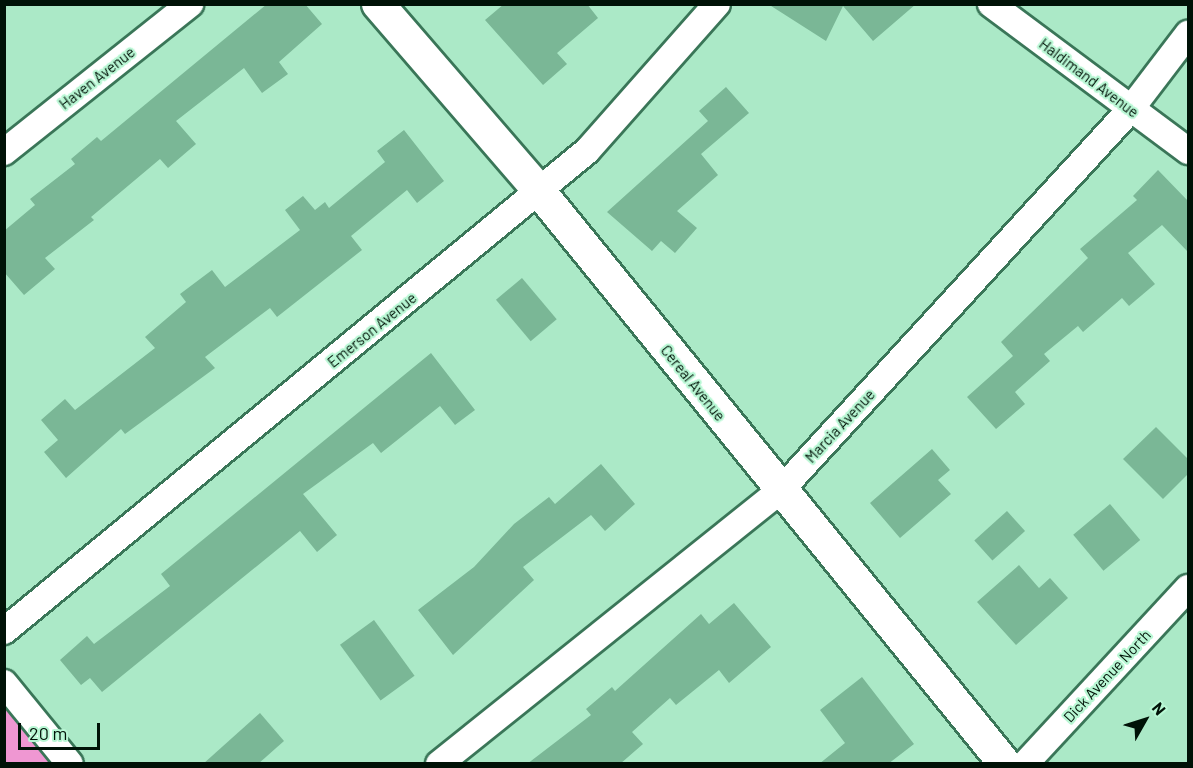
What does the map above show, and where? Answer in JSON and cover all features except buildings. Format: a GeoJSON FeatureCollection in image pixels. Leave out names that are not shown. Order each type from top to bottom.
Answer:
{"type":"FeatureCollection","features":[{"type":"Feature","properties":{"kind":"street","name":"Haven Avenue"},"geometry":{"type":"LineString","coordinates":[[4,152],[190,4]]}},
{"type":"Feature","properties":{"kind":"street","name":"Cereal Avenue"},"geometry":{"type":"LineString","coordinates":[[378,4],[540,192],[780,491],[1005,764]]}},
{"type":"Feature","properties":{"kind":"street","name":"Emerson Avenue"},"geometry":{"type":"LineString","coordinates":[[4,631],[587,151],[717,4]]}},
{"type":"Feature","properties":{"kind":"street","name":"Haldimand Avenue"},"geometry":{"type":"LineString","coordinates":[[991,4],[1130,110],[1188,151]]}},
{"type":"Feature","properties":{"kind":"street","name":"Marcia Avenue"},"geometry":{"type":"LineString","coordinates":[[439,764],[780,491],[1130,110],[1188,34]]}},
{"type":"Feature","properties":{"kind":"street","name":"Dick Avenue North"},"geometry":{"type":"LineString","coordinates":[[1025,764],[1188,588]]}},
{"type":"Feature","properties":{"kind":"street"},"geometry":{"type":"LineString","coordinates":[[4,683],[70,764]]}},
{"type":"Feature","properties":{"kind":"shaded area"},"geometry":{"type":"Polygon","coordinates":[[[5,702],[55,763],[5,763],[5,702]]]}}]}
